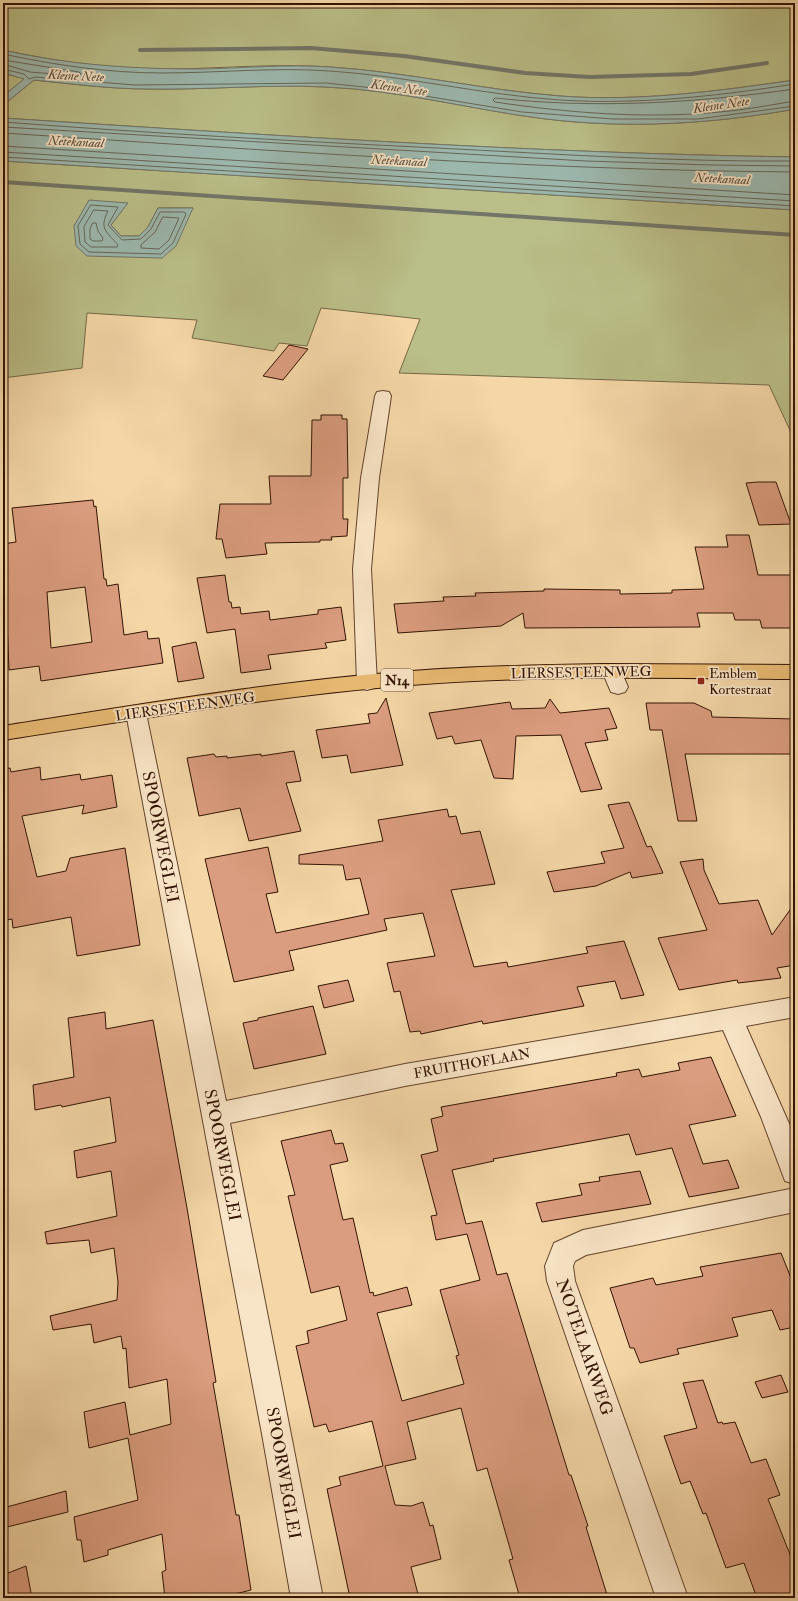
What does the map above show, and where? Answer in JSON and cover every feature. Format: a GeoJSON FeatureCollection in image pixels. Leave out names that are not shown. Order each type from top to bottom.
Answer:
{"type":"FeatureCollection","features":[{"type":"Feature","properties":{"kind":"main road","name":"LIERSESTEENWEG"},"geometry":{"type":"LineString","coordinates":[[3,733],[136,713],[367,683],[516,672],[615,679],[795,672]]}},
{"type":"Feature","properties":{"kind":"street"},"geometry":{"type":"LineString","coordinates":[[367,683],[362,569],[370,478],[383,396]]}},
{"type":"Feature","properties":{"kind":"street","name":"SPOORWEGLEI"},"geometry":{"type":"LineString","coordinates":[[136,713],[279,1442],[307,1598]]}},
{"type":"Feature","properties":{"kind":"street","name":"FRUITHOFLAAN"},"geometry":{"type":"LineString","coordinates":[[215,1115],[405,1075],[795,1007]]}},
{"type":"Feature","properties":{"kind":"street"},"geometry":{"type":"LineString","coordinates":[[730,1018],[774,1118],[795,1172]]}},
{"type":"Feature","properties":{"kind":"street","name":"NOTELAARWEG"},"geometry":{"type":"LineString","coordinates":[[672,1598],[561,1281],[559,1266],[564,1252],[583,1243],[795,1200]]}},
{"type":"Feature","properties":{"kind":"green space"},"geometry":{"type":"Polygon","coordinates":[[[3,3],[795,3],[795,80],[737,88],[619,98],[560,96],[502,90],[359,69],[330,67],[267,66],[183,69],[122,68],[42,58],[3,50],[3,3]]]}},
{"type":"Feature","properties":{"kind":"green space"},"geometry":{"type":"Polygon","coordinates":[[[3,73],[25,79],[3,96],[3,73]]]}},
{"type":"Feature","properties":{"kind":"green space"},"geometry":{"type":"Polygon","coordinates":[[[34,80],[135,89],[304,86],[354,89],[409,96],[491,111],[546,119],[608,124],[702,121],[795,109],[795,157],[597,152],[300,137],[3,118],[3,102],[7,102],[34,80]]]}},
{"type":"Feature","properties":{"kind":"green space"},"geometry":{"type":"Polygon","coordinates":[[[3,161],[795,210],[795,441],[769,385],[399,373],[420,319],[321,308],[307,346],[279,343],[274,351],[192,338],[197,320],[87,313],[82,368],[3,378],[3,161]],[[127,203],[74,225],[162,258],[193,208],[158,208],[148,227],[139,236],[121,236],[111,225],[127,203]]]}},
{"type":"Feature","properties":{"kind":"water","name":"Kleine Nete"},"geometry":{"type":"Polygon","coordinates":[[[3,50],[77,63],[127,67],[202,69],[314,66],[359,69],[502,90],[560,96],[619,98],[678,94],[795,80],[795,109],[702,121],[608,124],[546,119],[491,111],[409,96],[354,89],[282,86],[135,89],[34,80],[7,102],[3,102],[3,96],[24,79],[3,73],[3,50]]]}},
{"type":"Feature","properties":{"kind":"water","name":"Netekanaal"},"geometry":{"type":"Polygon","coordinates":[[[3,118],[300,137],[597,152],[795,157],[795,210],[3,161],[3,118]]]}},
{"type":"Feature","properties":{"kind":"water"},"geometry":{"type":"Polygon","coordinates":[[[89,200],[128,203],[111,225],[121,236],[139,236],[148,227],[158,208],[193,208],[176,246],[162,258],[87,256],[76,246],[74,226],[89,200]]]}},
{"type":"Feature","properties":{"kind":"building"},"geometry":{"type":"Polygon","coordinates":[[[289,345],[308,349],[283,380],[263,376],[289,345]]]}},
{"type":"Feature","properties":{"kind":"building"},"geometry":{"type":"Polygon","coordinates":[[[321,415],[342,415],[342,419],[347,419],[348,478],[343,478],[343,519],[348,519],[347,536],[331,537],[332,540],[320,540],[320,542],[265,543],[267,554],[226,558],[222,539],[216,539],[220,504],[271,504],[269,476],[311,476],[312,420],[321,420],[321,415]]]}},
{"type":"Feature","properties":{"kind":"building"},"geometry":{"type":"Polygon","coordinates":[[[776,482],[791,524],[759,525],[746,483],[776,482]]]}},
{"type":"Feature","properties":{"kind":"building"},"geometry":{"type":"Polygon","coordinates":[[[93,500],[94,507],[96,506],[104,579],[106,579],[107,586],[118,584],[124,635],[147,631],[148,639],[159,638],[163,663],[41,681],[39,666],[9,670],[6,595],[3,595],[3,544],[16,542],[12,508],[93,500]],[[85,587],[47,592],[51,648],[92,642],[85,587]]]}},
{"type":"Feature","properties":{"kind":"building"},"geometry":{"type":"Polygon","coordinates":[[[726,535],[749,535],[758,575],[792,575],[795,583],[795,628],[762,628],[760,620],[735,620],[733,613],[697,613],[700,627],[525,628],[523,613],[501,626],[398,633],[394,604],[444,601],[443,597],[476,596],[475,593],[544,591],[544,589],[620,590],[620,594],[672,593],[672,590],[704,589],[695,547],[728,547],[726,535]]]}},
{"type":"Feature","properties":{"kind":"building"},"geometry":{"type":"Polygon","coordinates":[[[225,575],[229,602],[231,602],[232,608],[240,607],[241,614],[269,611],[270,620],[318,614],[318,610],[341,607],[346,640],[325,643],[327,648],[268,655],[271,669],[241,673],[235,629],[207,633],[197,578],[225,575]]]}},
{"type":"Feature","properties":{"kind":"building"},"geometry":{"type":"Polygon","coordinates":[[[196,642],[204,678],[178,682],[172,647],[196,642]]]}},
{"type":"Feature","properties":{"kind":"building"},"geometry":{"type":"Polygon","coordinates":[[[386,698],[403,765],[351,773],[347,755],[322,758],[316,730],[370,723],[368,714],[377,713],[386,698]]]}},
{"type":"Feature","properties":{"kind":"building"},"geometry":{"type":"Polygon","coordinates":[[[550,699],[560,713],[609,708],[617,728],[605,730],[608,740],[585,743],[602,789],[581,792],[561,735],[516,736],[513,779],[494,778],[481,740],[455,744],[452,736],[437,739],[429,713],[510,702],[512,709],[545,708],[550,699]]]}},
{"type":"Feature","properties":{"kind":"building"},"geometry":{"type":"Polygon","coordinates":[[[646,703],[694,703],[711,711],[712,717],[795,719],[795,754],[685,754],[697,821],[678,821],[662,730],[650,730],[646,703]]]}},
{"type":"Feature","properties":{"kind":"building"},"geometry":{"type":"Polygon","coordinates":[[[294,751],[301,781],[286,783],[301,831],[249,841],[240,808],[199,816],[187,758],[214,754],[216,757],[227,756],[227,758],[261,754],[261,756],[294,751]]]}},
{"type":"Feature","properties":{"kind":"building"},"geometry":{"type":"Polygon","coordinates":[[[40,767],[41,780],[80,774],[81,780],[112,775],[117,807],[82,814],[84,805],[22,816],[37,877],[66,871],[70,858],[125,848],[140,945],[77,956],[71,917],[13,928],[12,919],[7,920],[3,884],[3,769],[10,768],[11,772],[40,767]]]}},
{"type":"Feature","properties":{"kind":"building"},"geometry":{"type":"Polygon","coordinates":[[[629,802],[647,847],[651,846],[663,873],[632,878],[630,872],[596,886],[554,892],[547,872],[605,863],[601,852],[624,848],[608,805],[629,802]]]}},
{"type":"Feature","properties":{"kind":"building"},"geometry":{"type":"Polygon","coordinates":[[[447,809],[449,817],[456,816],[461,834],[480,831],[495,884],[451,890],[474,967],[507,962],[508,967],[588,953],[586,947],[624,941],[644,995],[621,999],[615,981],[577,987],[584,1006],[483,1024],[482,1021],[421,1034],[420,1031],[410,1032],[400,991],[394,992],[387,963],[435,956],[423,913],[384,919],[387,930],[289,951],[294,970],[234,982],[205,859],[268,847],[278,892],[266,894],[276,933],[369,914],[360,878],[346,880],[343,865],[299,864],[299,855],[383,841],[378,820],[447,809]]]}},
{"type":"Feature","properties":{"kind":"building"},"geometry":{"type":"Polygon","coordinates":[[[703,859],[704,870],[719,904],[758,900],[772,935],[795,903],[795,965],[777,968],[781,978],[738,983],[737,980],[679,990],[658,938],[707,930],[680,862],[703,859]]]}},
{"type":"Feature","properties":{"kind":"building"},"geometry":{"type":"Polygon","coordinates":[[[348,980],[354,1001],[324,1008],[318,986],[348,980]]]}},
{"type":"Feature","properties":{"kind":"building"},"geometry":{"type":"Polygon","coordinates":[[[313,1006],[326,1054],[254,1069],[243,1023],[258,1020],[258,1018],[313,1006]]]}},
{"type":"Feature","properties":{"kind":"building"},"geometry":{"type":"Polygon","coordinates":[[[105,1012],[106,1029],[153,1020],[187,1208],[216,1382],[213,1383],[236,1515],[239,1515],[251,1590],[219,1598],[165,1598],[162,1572],[166,1570],[162,1534],[108,1550],[108,1555],[84,1562],[81,1540],[77,1540],[74,1517],[138,1500],[128,1438],[89,1448],[84,1412],[125,1402],[130,1435],[171,1424],[167,1379],[129,1388],[126,1348],[123,1349],[121,1336],[94,1343],[91,1324],[53,1330],[50,1316],[117,1300],[118,1282],[114,1248],[91,1253],[89,1240],[47,1244],[45,1232],[117,1216],[111,1171],[77,1178],[74,1151],[116,1142],[110,1097],[62,1107],[61,1105],[35,1110],[33,1085],[74,1077],[68,1018],[105,1012]]]}},
{"type":"Feature","properties":{"kind":"building"},"geometry":{"type":"Polygon","coordinates":[[[711,1057],[736,1116],[689,1125],[703,1164],[728,1160],[739,1188],[689,1197],[672,1148],[636,1155],[629,1134],[493,1159],[494,1161],[452,1170],[466,1224],[482,1221],[497,1275],[507,1273],[569,1475],[571,1475],[588,1526],[586,1527],[608,1598],[520,1598],[509,1560],[513,1559],[487,1468],[477,1471],[461,1408],[407,1422],[416,1459],[385,1466],[395,1505],[411,1506],[423,1502],[430,1526],[433,1525],[441,1559],[411,1567],[419,1598],[350,1598],[327,1489],[341,1485],[339,1477],[383,1466],[372,1421],[329,1432],[326,1424],[314,1427],[296,1346],[309,1343],[307,1331],[347,1320],[339,1286],[311,1293],[288,1196],[295,1195],[281,1141],[331,1130],[335,1144],[343,1143],[348,1161],[330,1165],[343,1220],[353,1218],[370,1293],[373,1292],[374,1296],[407,1287],[412,1305],[377,1313],[402,1401],[464,1384],[456,1356],[459,1355],[440,1290],[480,1280],[467,1234],[436,1240],[431,1216],[437,1215],[421,1155],[438,1151],[431,1119],[443,1116],[441,1107],[617,1076],[616,1073],[639,1069],[642,1077],[680,1070],[678,1063],[711,1057]]]}},
{"type":"Feature","properties":{"kind":"building"},"geometry":{"type":"Polygon","coordinates":[[[640,1171],[651,1204],[542,1222],[536,1203],[582,1195],[579,1184],[600,1181],[599,1177],[640,1171]]]}},
{"type":"Feature","properties":{"kind":"building"},"geometry":{"type":"Polygon","coordinates":[[[781,1253],[795,1288],[795,1327],[780,1330],[772,1310],[732,1318],[738,1336],[677,1349],[679,1354],[640,1363],[634,1348],[630,1348],[610,1288],[653,1278],[656,1285],[703,1276],[700,1267],[781,1253]]]}},
{"type":"Feature","properties":{"kind":"building"},"geometry":{"type":"Polygon","coordinates":[[[781,1375],[788,1392],[762,1398],[755,1382],[781,1375]]]}},
{"type":"Feature","properties":{"kind":"building"},"geometry":{"type":"Polygon","coordinates":[[[703,1380],[718,1423],[722,1422],[723,1424],[735,1422],[751,1463],[766,1459],[780,1495],[768,1499],[795,1567],[795,1598],[757,1598],[744,1563],[726,1568],[706,1513],[703,1514],[690,1481],[681,1484],[664,1436],[697,1428],[683,1383],[703,1380]]]}},
{"type":"Feature","properties":{"kind":"building"},"geometry":{"type":"Polygon","coordinates":[[[66,1491],[68,1512],[3,1528],[3,1508],[66,1491]]]}},
{"type":"Feature","properties":{"kind":"building"},"geometry":{"type":"Polygon","coordinates":[[[26,1566],[32,1598],[3,1598],[3,1575],[26,1566]]]}},
{"type":"Feature","properties":{"kind":"waterway"},"geometry":{"type":"LineString","coordinates":[[140,50],[311,48],[404,56],[525,73],[590,77],[691,74],[767,63]]}},
{"type":"Feature","properties":{"kind":"waterway"},"geometry":{"type":"LineString","coordinates":[[3,182],[795,235]]}},
{"type":"Feature","properties":{"kind":"place","name":"Emblem Kortestraat"},"geometry":{"type":"Point","coordinates":[701,681]}}]}
